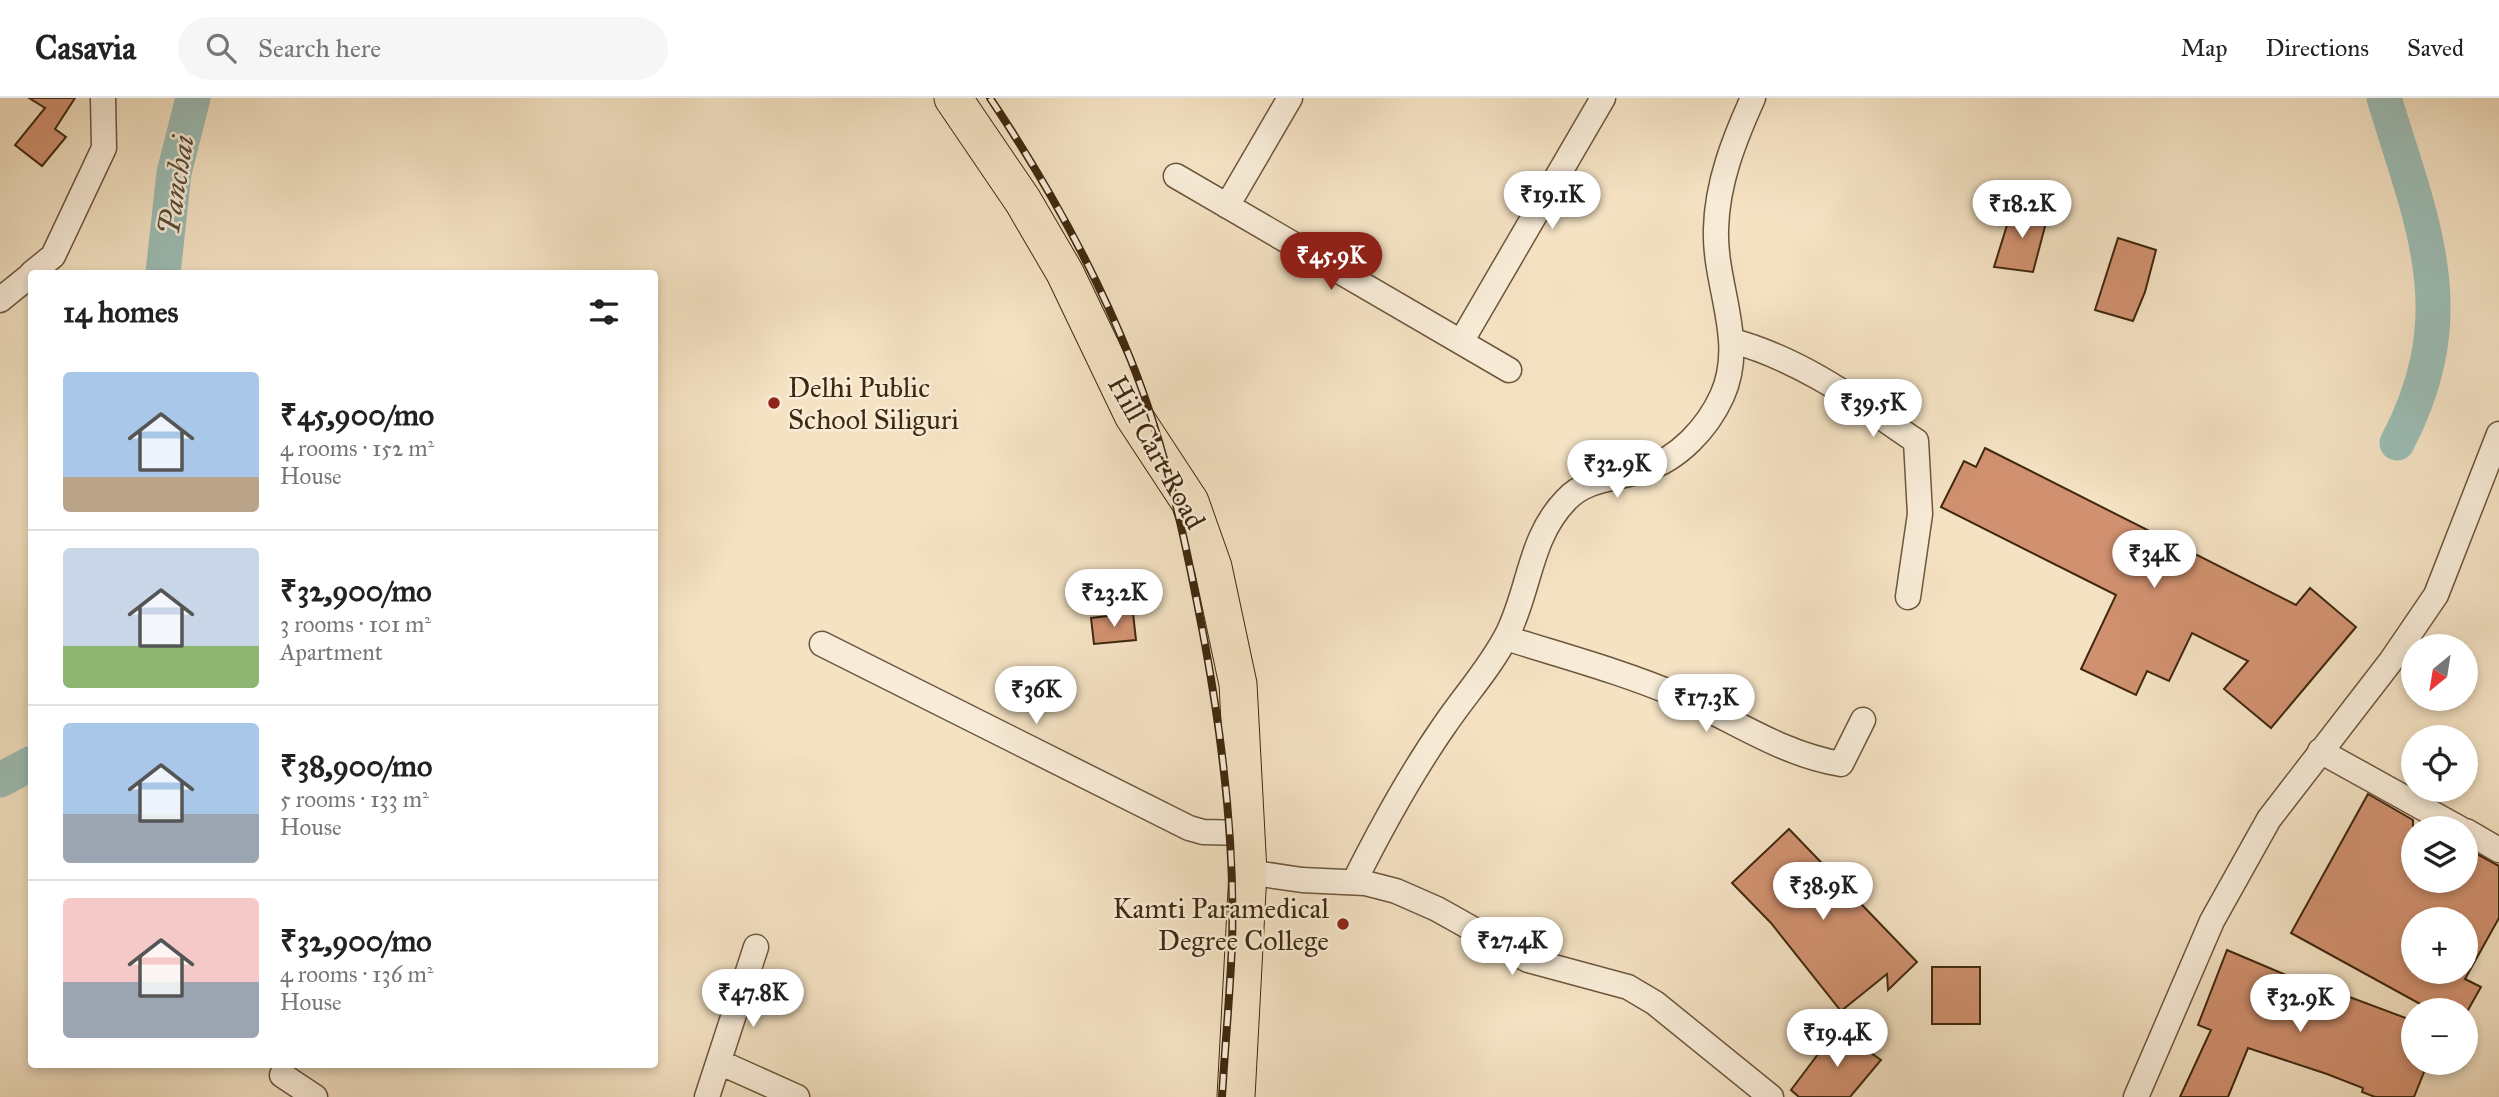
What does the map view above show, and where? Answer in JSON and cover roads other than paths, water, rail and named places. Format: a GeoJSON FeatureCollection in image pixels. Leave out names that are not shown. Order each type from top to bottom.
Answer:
{"type":"FeatureCollection","features":[{"type":"Feature","properties":{"kind":"highway","name":"Hill Cart Road"},"geometry":{"type":"LineString","coordinates":[[953,98],[1023,201],[1065,273],[1133,415],[1190,502],[1203,532],[1230,636],[1238,684],[1248,872],[1236,1097]]}},
{"type":"Feature","properties":{"kind":"street"},"geometry":{"type":"LineString","coordinates":[[36,270],[53,256],[104,148],[103,98]]}},
{"type":"Feature","properties":{"kind":"street"},"geometry":{"type":"LineString","coordinates":[[1227,206],[1290,98]]}},
{"type":"Feature","properties":{"kind":"street"},"geometry":{"type":"LineString","coordinates":[[1461,342],[1603,98]]}},
{"type":"Feature","properties":{"kind":"street"},"geometry":{"type":"LineString","coordinates":[[1354,882],[1413,773],[1479,681],[1506,638],[1532,558],[1551,518],[1566,499],[1585,485],[1644,470],[1668,460],[1704,425],[1722,397],[1730,373],[1732,341],[1717,261],[1716,230],[1727,160],[1753,98]]}},
{"type":"Feature","properties":{"kind":"street"},"geometry":{"type":"LineString","coordinates":[[1176,176],[1509,370]]}},
{"type":"Feature","properties":{"kind":"street"},"geometry":{"type":"LineString","coordinates":[[0,300],[28,276]]}},
{"type":"Feature","properties":{"kind":"street"},"geometry":{"type":"LineString","coordinates":[[1732,341],[1763,349],[1818,375],[1916,441],[1920,514],[1908,597]]}},
{"type":"Feature","properties":{"kind":"street"},"geometry":{"type":"LineString","coordinates":[[2136,1097],[2212,921],[2269,819],[2391,661],[2436,595],[2498,440]]}},
{"type":"Feature","properties":{"kind":"street"},"geometry":{"type":"LineString","coordinates":[[1506,638],[1678,696],[1786,750],[1813,760],[1841,764],[1863,720]]}},
{"type":"Feature","properties":{"kind":"street"},"geometry":{"type":"LineString","coordinates":[[822,644],[1189,828],[1203,832],[1246,833]]}},
{"type":"Feature","properties":{"kind":"street"},"geometry":{"type":"LineString","coordinates":[[2320,751],[2437,816]]}},
{"type":"Feature","properties":{"kind":"street"},"geometry":{"type":"LineString","coordinates":[[2478,838],[2499,850]]}},
{"type":"Feature","properties":{"kind":"street"},"geometry":{"type":"LineString","coordinates":[[1248,872],[1302,880],[1354,882],[1396,891],[1437,909],[1528,960],[1628,988],[1655,1003],[1771,1097]]}},
{"type":"Feature","properties":{"kind":"street"},"geometry":{"type":"LineString","coordinates":[[707,1097],[756,947]]}},
{"type":"Feature","properties":{"kind":"street"},"geometry":{"type":"LineString","coordinates":[[719,1062],[797,1097]]}},
{"type":"Feature","properties":{"kind":"street"},"geometry":{"type":"LineString","coordinates":[[282,1075],[315,1097]]}},
{"type":"Feature","properties":{"kind":"waterway","name":"Panchai"},"geometry":{"type":"LineString","coordinates":[[163,270],[174,173],[193,98]]}},
{"type":"Feature","properties":{"kind":"waterway"},"geometry":{"type":"LineString","coordinates":[[2384,98],[2423,229],[2431,270],[2433,311],[2429,353],[2418,396],[2397,443]]}},
{"type":"Feature","properties":{"kind":"waterway","name":"Panchai"},"geometry":{"type":"LineString","coordinates":[[0,780],[28,765]]}},
{"type":"Feature","properties":{"kind":"railway"},"geometry":{"type":"LineString","coordinates":[[990,98],[1067,224],[1116,324],[1155,428],[1183,535],[1211,681],[1230,831],[1232,944],[1222,1097]]}},
{"type":"Feature","properties":{"kind":"place","name":"Delhi Public School Siliguri"},"geometry":{"type":"Point","coordinates":[774,403]}},
{"type":"Feature","properties":{"kind":"place","name":"Kamti Paramedical Degree College"},"geometry":{"type":"Point","coordinates":[1343,924]}}]}
